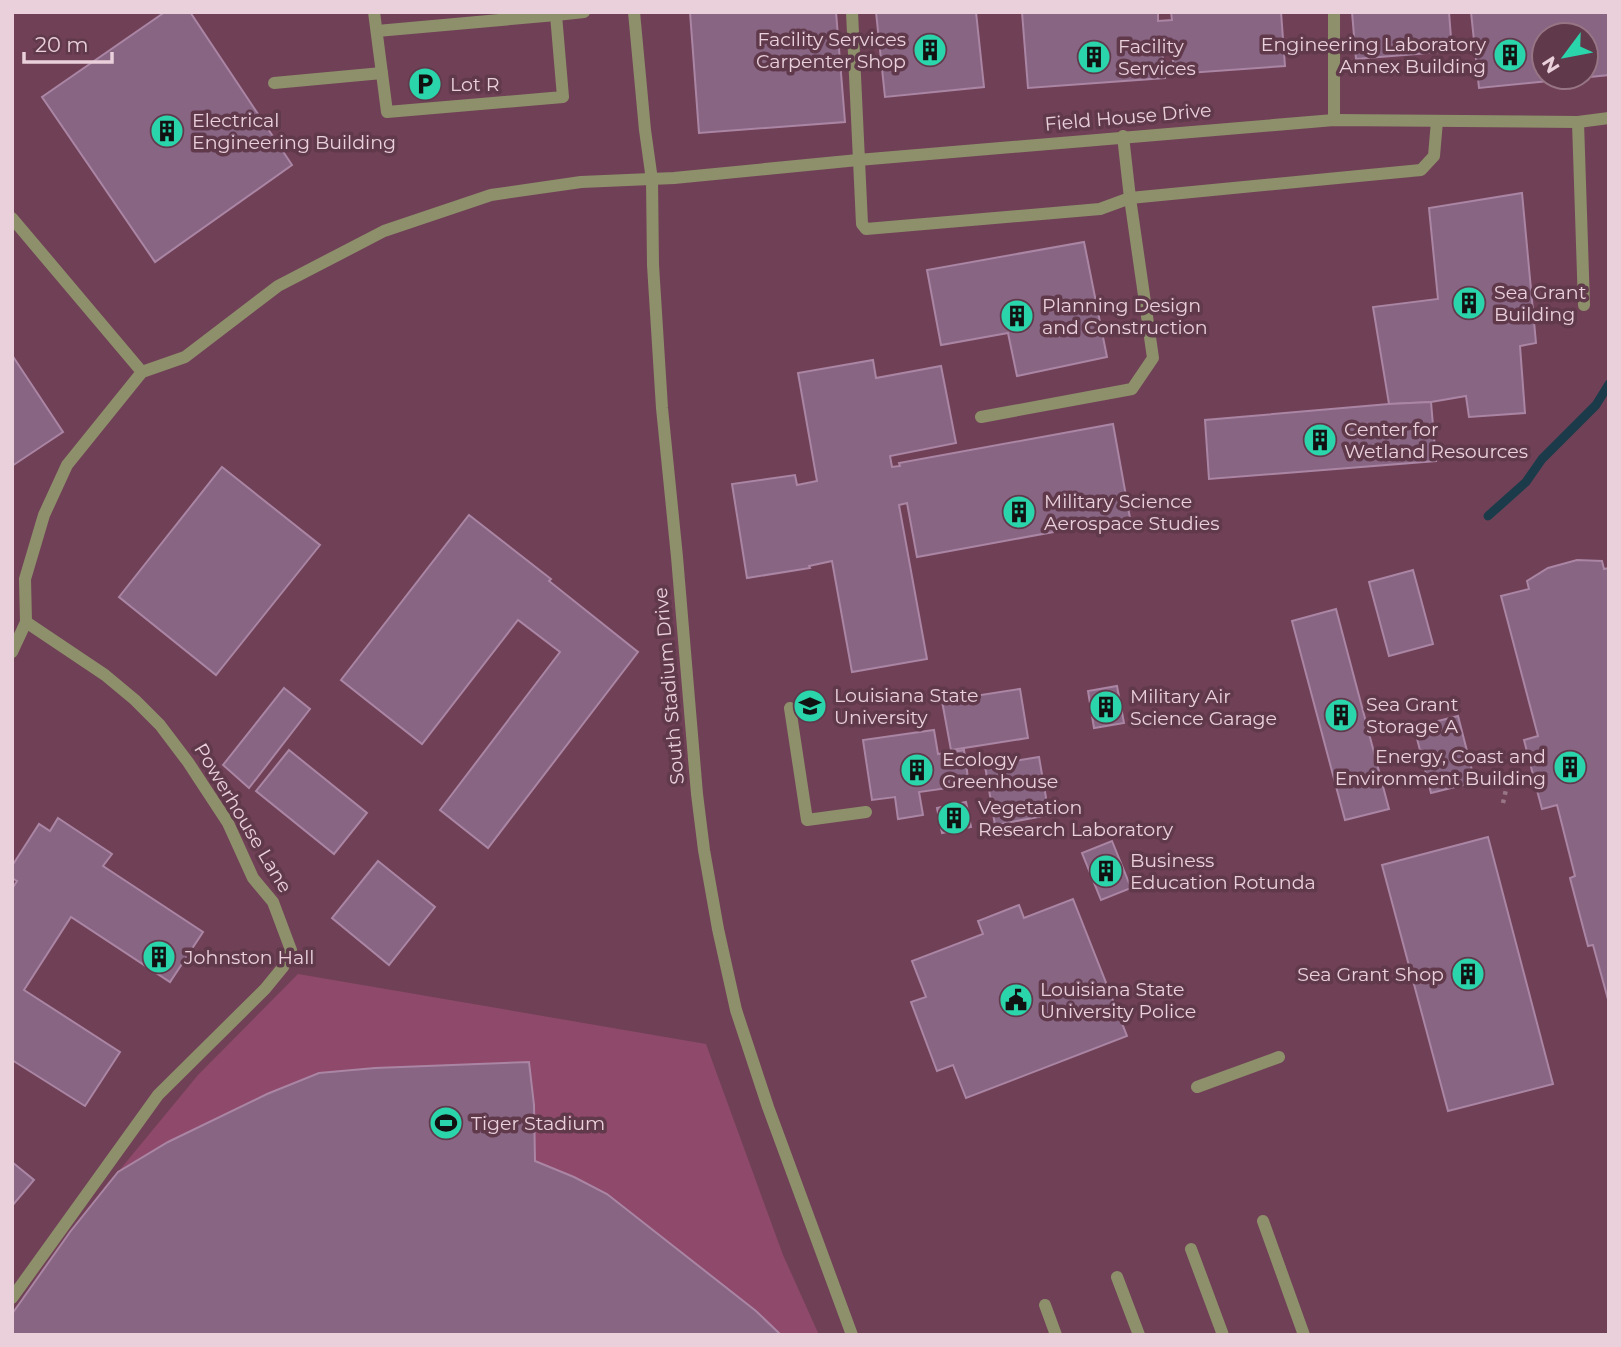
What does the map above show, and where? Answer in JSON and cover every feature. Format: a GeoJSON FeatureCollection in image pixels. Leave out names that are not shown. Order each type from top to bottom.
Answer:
{"type":"FeatureCollection","features":[{"type":"Feature","properties":{"kind":"street"},"geometry":{"type":"LineString","coordinates":[[374,12],[387,112],[563,97],[556,15]]}},
{"type":"Feature","properties":{"kind":"street"},"geometry":{"type":"LineString","coordinates":[[377,31],[584,12]]}},
{"type":"Feature","properties":{"kind":"street"},"geometry":{"type":"LineString","coordinates":[[852,12],[862,224],[866,229],[1100,209],[1130,198],[1421,170],[1434,156],[1437,121]]}},
{"type":"Feature","properties":{"kind":"street"},"geometry":{"type":"LineString","coordinates":[[1334,12],[1334,120]]}},
{"type":"Feature","properties":{"kind":"street","name":"South Stadium Drive"},"geometry":{"type":"LineString","coordinates":[[630,13],[652,180],[653,265],[662,408],[696,794],[718,929],[736,1010],[749,1050],[852,1335]]}},
{"type":"Feature","properties":{"kind":"street"},"geometry":{"type":"LineString","coordinates":[[274,83],[382,73]]}},
{"type":"Feature","properties":{"kind":"street","name":"Field House Drive"},"geometry":{"type":"LineString","coordinates":[[142,372],[185,357],[278,286],[384,230],[491,195],[581,182],[652,180],[1123,136],[1334,120],[1578,122],[1609,118]]}},
{"type":"Feature","properties":{"kind":"street"},"geometry":{"type":"LineString","coordinates":[[1578,122],[1584,305]]}},
{"type":"Feature","properties":{"kind":"street"},"geometry":{"type":"LineString","coordinates":[[981,417],[1132,389],[1153,358],[1123,136]]}},
{"type":"Feature","properties":{"kind":"street"},"geometry":{"type":"LineString","coordinates":[[12,218],[142,372],[67,465],[44,515],[25,579],[26,622],[12,652]]}},
{"type":"Feature","properties":{"kind":"street","name":"Powerhouse Lane"},"geometry":{"type":"LineString","coordinates":[[12,1298],[158,1095],[265,989],[283,967],[291,950],[273,902],[254,878],[228,823],[160,725],[105,675],[26,622]]}},
{"type":"Feature","properties":{"kind":"street"},"geometry":{"type":"LineString","coordinates":[[790,708],[807,820],[866,812]]}},
{"type":"Feature","properties":{"kind":"street"},"geometry":{"type":"LineString","coordinates":[[1197,1087],[1279,1057]]}},
{"type":"Feature","properties":{"kind":"street"},"geometry":{"type":"LineString","coordinates":[[1263,1221],[1304,1335]]}},
{"type":"Feature","properties":{"kind":"street"},"geometry":{"type":"LineString","coordinates":[[1191,1249],[1223,1335]]}},
{"type":"Feature","properties":{"kind":"street"},"geometry":{"type":"LineString","coordinates":[[1117,1277],[1139,1335]]}},
{"type":"Feature","properties":{"kind":"street"},"geometry":{"type":"LineString","coordinates":[[1045,1305],[1056,1335]]}},
{"type":"Feature","properties":{"kind":"path"},"geometry":{"type":"LineString","coordinates":[[1503,803],[1510,772]]}},
{"type":"Feature","properties":{"kind":"shaded area","name":"Louisiana State University"},"geometry":{"type":"Polygon","coordinates":[[[12,12],[1609,12],[1609,1335],[12,1335],[12,12]]]}},
{"type":"Feature","properties":{"kind":"shaded area","name":"Tiger Stadium"},"geometry":{"type":"Polygon","coordinates":[[[298,974],[706,1044],[783,1255],[819,1335],[12,1335],[12,1314],[70,1232],[198,1075],[298,974]]]}},
{"type":"Feature","properties":{"kind":"building","name":"Electrical Engineering Building"},"geometry":{"type":"Polygon","coordinates":[[[165,12],[190,12],[292,165],[155,262],[42,97],[165,12]]]}},
{"type":"Feature","properties":{"kind":"building"},"geometry":{"type":"Polygon","coordinates":[[[690,12],[836,12],[845,122],[699,133],[690,12]]]}},
{"type":"Feature","properties":{"kind":"building","name":"Facility Services Carpenter Shop"},"geometry":{"type":"Polygon","coordinates":[[[876,12],[976,12],[984,87],[885,97],[876,12]]]}},
{"type":"Feature","properties":{"kind":"building","name":"Facility Services"},"geometry":{"type":"Polygon","coordinates":[[[1022,12],[1158,12],[1158,21],[1172,20],[1171,12],[1281,12],[1285,66],[1174,74],[1172,48],[1162,49],[1165,78],[1028,88],[1022,12]]]}},
{"type":"Feature","properties":{"kind":"building"},"geometry":{"type":"Polygon","coordinates":[[[1352,12],[1449,12],[1452,51],[1356,59],[1352,12]]]}},
{"type":"Feature","properties":{"kind":"building","name":"Engineering Laboratory Annex Building"},"geometry":{"type":"Polygon","coordinates":[[[1471,12],[1609,12],[1609,75],[1600,76],[1600,21],[1530,21],[1530,83],[1479,88],[1471,12]]]}},
{"type":"Feature","properties":{"kind":"building","name":"Sea Grant Building"},"geometry":{"type":"Polygon","coordinates":[[[1522,193],[1536,343],[1520,346],[1525,413],[1469,417],[1466,396],[1431,402],[1389,404],[1373,307],[1438,299],[1429,208],[1522,193]]]}},
{"type":"Feature","properties":{"kind":"building","name":"Planning Design and Construction"},"geometry":{"type":"Polygon","coordinates":[[[1084,242],[1107,357],[1017,376],[1008,333],[941,345],[927,270],[1084,242]]]}},
{"type":"Feature","properties":{"kind":"building"},"geometry":{"type":"Polygon","coordinates":[[[12,355],[63,432],[12,466],[12,355]]]}},
{"type":"Feature","properties":{"kind":"building","name":"Military Science Aerospace Studies"},"geometry":{"type":"Polygon","coordinates":[[[873,360],[876,378],[941,366],[956,443],[890,456],[892,467],[900,466],[899,463],[1113,424],[1130,518],[917,557],[907,503],[899,505],[927,659],[852,672],[832,561],[809,566],[810,568],[747,578],[732,484],[795,475],[797,485],[817,481],[798,373],[873,360]]]}},
{"type":"Feature","properties":{"kind":"building","name":"Center for Wetland Resources"},"geometry":{"type":"Polygon","coordinates":[[[1431,402],[1436,461],[1209,479],[1205,420],[1431,402]]]}},
{"type":"Feature","properties":{"kind":"building"},"geometry":{"type":"Polygon","coordinates":[[[222,467],[320,545],[216,675],[119,597],[222,467]]]}},
{"type":"Feature","properties":{"kind":"building"},"geometry":{"type":"Polygon","coordinates":[[[469,515],[638,652],[488,848],[440,810],[560,652],[518,620],[422,744],[341,680],[469,515]]]}},
{"type":"Feature","properties":{"kind":"building","name":"Energy, Coast and Environment Building"},"geometry":{"type":"Polygon","coordinates":[[[1577,560],[1602,561],[1604,569],[1609,568],[1609,1003],[1593,945],[1588,946],[1570,878],[1575,876],[1557,805],[1542,809],[1538,794],[1524,740],[1538,736],[1501,596],[1529,589],[1527,581],[1548,568],[1577,560]]]}},
{"type":"Feature","properties":{"kind":"building"},"geometry":{"type":"Polygon","coordinates":[[[1413,570],[1433,644],[1389,656],[1369,582],[1413,570]]]}},
{"type":"Feature","properties":{"kind":"building","name":"Sea Grant Storage A"},"geometry":{"type":"Polygon","coordinates":[[[1336,609],[1389,809],[1345,820],[1292,621],[1336,609]]]}},
{"type":"Feature","properties":{"kind":"building","name":"Military Air Science Garage"},"geometry":{"type":"Polygon","coordinates":[[[1117,686],[1124,723],[1094,728],[1088,691],[1117,686]]]}},
{"type":"Feature","properties":{"kind":"building"},"geometry":{"type":"Polygon","coordinates":[[[284,688],[310,709],[249,788],[223,765],[284,688]]]}},
{"type":"Feature","properties":{"kind":"building"},"geometry":{"type":"Polygon","coordinates":[[[1020,689],[1028,738],[951,750],[942,701],[1020,689]]]}},
{"type":"Feature","properties":{"kind":"building"},"geometry":{"type":"Polygon","coordinates":[[[1458,716],[1475,782],[1431,793],[1414,727],[1458,716]]]}},
{"type":"Feature","properties":{"kind":"building","name":"Ecology Greenhouse"},"geometry":{"type":"Polygon","coordinates":[[[934,730],[938,754],[964,750],[969,785],[919,792],[923,815],[898,819],[895,797],[872,800],[863,740],[934,730]]]}},
{"type":"Feature","properties":{"kind":"building"},"geometry":{"type":"Polygon","coordinates":[[[289,750],[367,813],[334,854],[256,791],[289,750]]]}},
{"type":"Feature","properties":{"kind":"building"},"geometry":{"type":"Polygon","coordinates":[[[1039,757],[1049,815],[995,825],[985,766],[1039,757]]]}},
{"type":"Feature","properties":{"kind":"building","name":"Vegetation Research Laboratory"},"geometry":{"type":"Polygon","coordinates":[[[966,802],[971,827],[942,833],[937,808],[966,802]]]}},
{"type":"Feature","properties":{"kind":"building","name":"Johnston Hall"},"geometry":{"type":"Polygon","coordinates":[[[58,818],[112,854],[103,866],[203,932],[170,982],[71,917],[24,990],[120,1052],[85,1106],[12,1060],[12,889],[17,881],[12,878],[12,866],[39,824],[50,831],[58,818]]]}},
{"type":"Feature","properties":{"kind":"building","name":"Sea Grant Shop"},"geometry":{"type":"Polygon","coordinates":[[[1488,837],[1553,1084],[1448,1111],[1382,865],[1488,837]]]}},
{"type":"Feature","properties":{"kind":"building","name":"Business Education Rotunda"},"geometry":{"type":"Polygon","coordinates":[[[1112,841],[1131,888],[1101,900],[1082,853],[1112,841]]]}},
{"type":"Feature","properties":{"kind":"building"},"geometry":{"type":"Polygon","coordinates":[[[378,861],[435,907],[389,965],[332,918],[378,861]]]}},
{"type":"Feature","properties":{"kind":"building","name":"Louisiana State University Police"},"geometry":{"type":"Polygon","coordinates":[[[1073,899],[1127,1036],[966,1098],[953,1065],[937,1071],[911,1002],[926,997],[912,961],[983,934],[978,921],[1019,905],[1024,918],[1073,899]]]}},
{"type":"Feature","properties":{"kind":"building","name":"Tiger Stadium"},"geometry":{"type":"Polygon","coordinates":[[[529,1062],[534,1105],[535,1161],[607,1194],[756,1311],[781,1335],[12,1335],[12,1314],[70,1232],[118,1172],[168,1142],[267,1094],[319,1073],[529,1062]]]}},
{"type":"Feature","properties":{"kind":"building"},"geometry":{"type":"Polygon","coordinates":[[[12,1162],[34,1180],[12,1206],[12,1162]]]}},
{"type":"Feature","properties":{"kind":"waterway"},"geometry":{"type":"LineString","coordinates":[[1488,516],[1526,482],[1542,459],[1596,405],[1609,384]]}},
{"type":"Feature","properties":{"kind":"place","name":"Facility Services Carpenter Shop"},"geometry":{"type":"Point","coordinates":[930,50]}},
{"type":"Feature","properties":{"kind":"place","name":"Engineering Laboratory Annex Building"},"geometry":{"type":"Point","coordinates":[1510,55]}},
{"type":"Feature","properties":{"kind":"place","name":"Facility Services"},"geometry":{"type":"Point","coordinates":[1094,57]}},
{"type":"Feature","properties":{"kind":"place","name":"Lot R"},"geometry":{"type":"Point","coordinates":[425,84]}},
{"type":"Feature","properties":{"kind":"place","name":"Electrical Engineering Building"},"geometry":{"type":"Point","coordinates":[167,131]}},
{"type":"Feature","properties":{"kind":"place","name":"Sea Grant Building"},"geometry":{"type":"Point","coordinates":[1469,303]}},
{"type":"Feature","properties":{"kind":"place","name":"Planning Design and Construction"},"geometry":{"type":"Point","coordinates":[1017,316]}},
{"type":"Feature","properties":{"kind":"place","name":"Center for Wetland Resources"},"geometry":{"type":"Point","coordinates":[1320,440]}},
{"type":"Feature","properties":{"kind":"place","name":"Military Science Aerospace Studies"},"geometry":{"type":"Point","coordinates":[1019,512]}},
{"type":"Feature","properties":{"kind":"place","name":"Louisiana State University"},"geometry":{"type":"Point","coordinates":[810,706]}},
{"type":"Feature","properties":{"kind":"place","name":"Military Air Science Garage"},"geometry":{"type":"Point","coordinates":[1106,707]}},
{"type":"Feature","properties":{"kind":"place","name":"Sea Grant Storage A"},"geometry":{"type":"Point","coordinates":[1341,715]}},
{"type":"Feature","properties":{"kind":"place","name":"Energy, Coast and Environment Building"},"geometry":{"type":"Point","coordinates":[1570,767]}},
{"type":"Feature","properties":{"kind":"place","name":"Ecology Greenhouse"},"geometry":{"type":"Point","coordinates":[917,770]}},
{"type":"Feature","properties":{"kind":"place","name":"Vegetation Research Laboratory"},"geometry":{"type":"Point","coordinates":[954,818]}},
{"type":"Feature","properties":{"kind":"place","name":"Business Education Rotunda"},"geometry":{"type":"Point","coordinates":[1106,871]}},
{"type":"Feature","properties":{"kind":"place","name":"Johnston Hall"},"geometry":{"type":"Point","coordinates":[159,957]}},
{"type":"Feature","properties":{"kind":"place","name":"Sea Grant Shop"},"geometry":{"type":"Point","coordinates":[1468,974]}},
{"type":"Feature","properties":{"kind":"place","name":"Louisiana State University Police"},"geometry":{"type":"Point","coordinates":[1016,1000]}},
{"type":"Feature","properties":{"kind":"place","name":"Tiger Stadium"},"geometry":{"type":"Point","coordinates":[446,1123]}}]}
